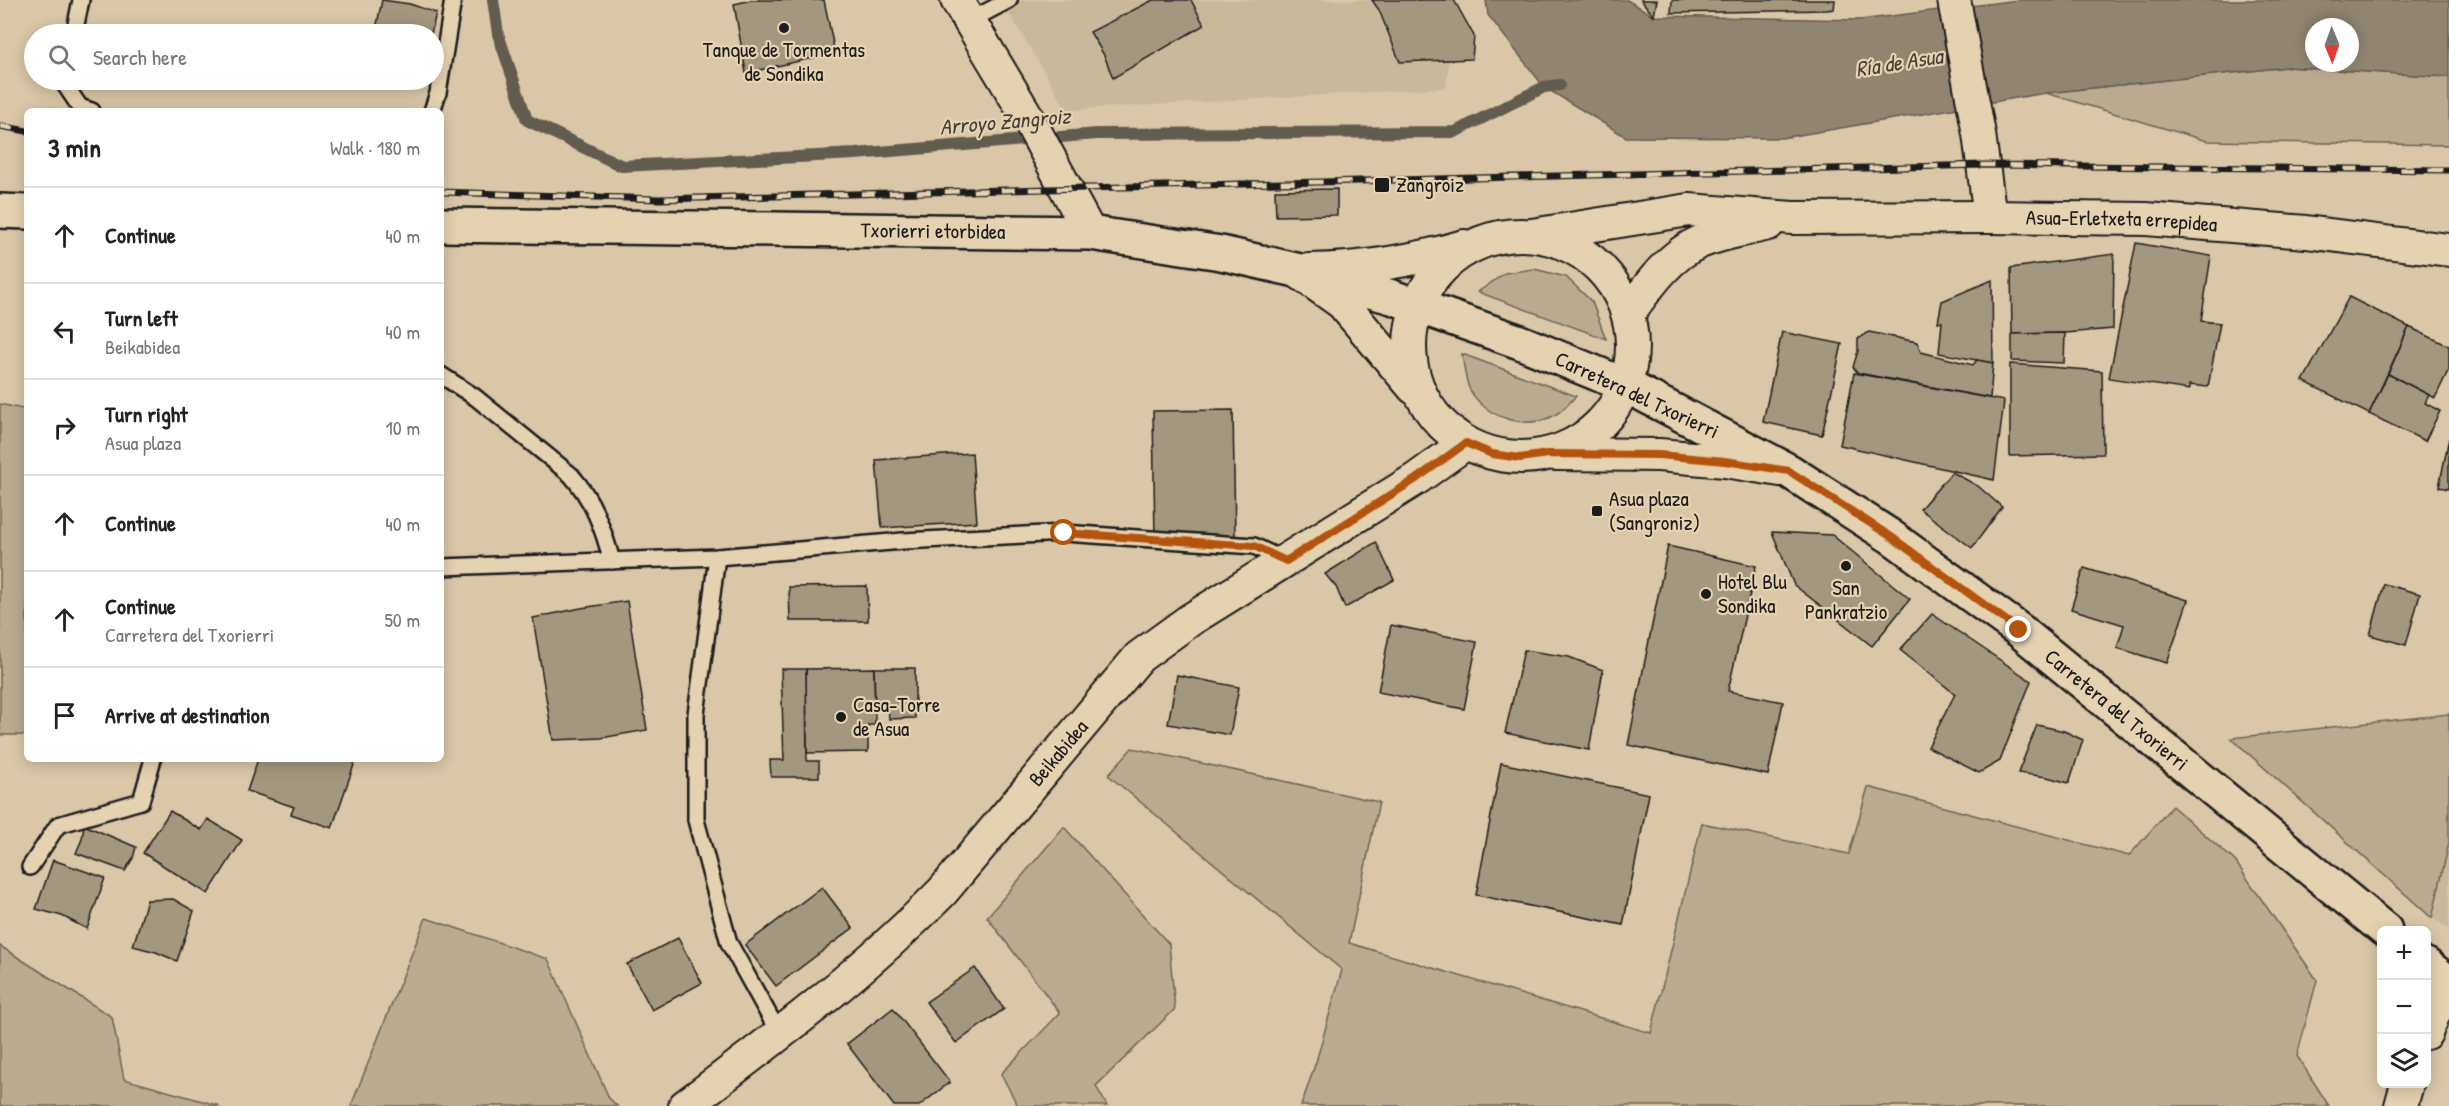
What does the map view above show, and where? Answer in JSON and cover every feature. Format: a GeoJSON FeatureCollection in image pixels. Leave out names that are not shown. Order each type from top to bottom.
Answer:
{"type":"FeatureCollection","features":[{"type":"Feature","properties":{"kind":"street"},"geometry":{"type":"LineString","coordinates":[[1954,0],[1979,134],[1990,217]]}},
{"type":"Feature","properties":{"kind":"street"},"geometry":{"type":"LineString","coordinates":[[963,11],[1028,118],[1055,172],[1090,233]]}},
{"type":"Feature","properties":{"kind":"street"},"geometry":{"type":"LineString","coordinates":[[1296,270],[1347,269],[1424,258],[1508,235],[1532,235],[1689,210],[1793,218]]}},
{"type":"Feature","properties":{"kind":"street"},"geometry":{"type":"LineString","coordinates":[[0,211],[24,212]]}},
{"type":"Feature","properties":{"kind":"street"},"geometry":{"type":"LineString","coordinates":[[1628,314],[1654,278],[1674,259],[1699,242],[1793,218]]}},
{"type":"Feature","properties":{"kind":"street","name":"Asua-Erletxeta errepidea"},"geometry":{"type":"LineString","coordinates":[[1793,218],[2146,219],[2306,232],[2449,250]]}},
{"type":"Feature","properties":{"kind":"street","name":"Txorierri etorbidea"},"geometry":{"type":"LineString","coordinates":[[444,225],[1090,233],[1221,254],[1296,270],[1416,305]]}},
{"type":"Feature","properties":{"kind":"street"},"geometry":{"type":"LineString","coordinates":[[1532,235],[1564,243],[1592,260],[1614,284],[1628,314],[1633,350],[1625,385],[1614,407],[1595,429],[1573,444],[1548,454]]}},
{"type":"Feature","properties":{"kind":"street"},"geometry":{"type":"LineString","coordinates":[[1422,398],[1411,368],[1409,336],[1416,305],[1429,282],[1456,255],[1485,240]]}},
{"type":"Feature","properties":{"kind":"street"},"geometry":{"type":"LineString","coordinates":[[1296,270],[1342,303],[1398,367],[1441,423],[1466,443],[1492,454],[1520,458],[1548,454],[1659,455],[1725,461],[1789,471]]}},
{"type":"Feature","properties":{"kind":"street","name":"Carretera del Txorierri"},"geometry":{"type":"LineString","coordinates":[[1416,305],[1520,342],[1625,385],[1789,471],[1890,536],[2019,630],[2380,926]]}},
{"type":"Feature","properties":{"kind":"street","name":"Beikabidea"},"geometry":{"type":"LineString","coordinates":[[691,1104],[780,1035],[908,927],[943,891],[1139,657],[1191,620],[1416,479],[1466,443]]}},
{"type":"Feature","properties":{"kind":"street"},"geometry":{"type":"LineString","coordinates":[[2431,1017],[2441,977]]}},
{"type":"Feature","properties":{"kind":"street"},"geometry":{"type":"LineString","coordinates":[[2401,1106],[2406,1088]]}},
{"type":"Feature","properties":{"kind":"lane"},"geometry":{"type":"LineString","coordinates":[[76,24],[81,0]]}},
{"type":"Feature","properties":{"kind":"lane"},"geometry":{"type":"LineString","coordinates":[[444,56],[453,0]]}},
{"type":"Feature","properties":{"kind":"lane"},"geometry":{"type":"LineString","coordinates":[[963,11],[1009,0]]}},
{"type":"Feature","properties":{"kind":"lane"},"geometry":{"type":"LineString","coordinates":[[68,90],[83,108]]}},
{"type":"Feature","properties":{"kind":"lane"},"geometry":{"type":"LineString","coordinates":[[433,108],[438,90]]}},
{"type":"Feature","properties":{"kind":"lane"},"geometry":{"type":"LineString","coordinates":[[444,377],[475,397],[571,475],[584,490],[595,509],[612,561]]}},
{"type":"Feature","properties":{"kind":"lane"},"geometry":{"type":"LineString","coordinates":[[444,567],[717,557],[903,542],[1064,533],[1254,546],[1286,561]]}},
{"type":"Feature","properties":{"kind":"lane"},"geometry":{"type":"LineString","coordinates":[[717,557],[696,714],[696,820],[729,943],[780,1035]]}},
{"type":"Feature","properties":{"kind":"lane"},"geometry":{"type":"LineString","coordinates":[[30,867],[58,825],[141,801],[152,762]]}},
{"type":"Feature","properties":{"kind":"shaded area"},"geometry":{"type":"Polygon","coordinates":[[[1001,0],[1446,0],[1454,18],[1446,88],[1067,110],[1001,0]]]}},
{"type":"Feature","properties":{"kind":"shaded area"},"geometry":{"type":"Polygon","coordinates":[[[2287,67],[2305,68],[2305,72],[2359,71],[2449,77],[2449,145],[2207,141],[2046,93],[2287,67]]]}},
{"type":"Feature","properties":{"kind":"shaded area"},"geometry":{"type":"Polygon","coordinates":[[[1534,269],[1566,277],[1592,302],[1606,339],[1478,292],[1505,273],[1534,269]]]}},
{"type":"Feature","properties":{"kind":"shaded area"},"geometry":{"type":"Polygon","coordinates":[[[1462,354],[1576,396],[1558,413],[1544,420],[1520,422],[1508,419],[1486,408],[1477,400],[1466,378],[1462,354]]]}},
{"type":"Feature","properties":{"kind":"shaded area"},"geometry":{"type":"Polygon","coordinates":[[[0,404],[24,409],[24,735],[0,735],[0,404]]]}},
{"type":"Feature","properties":{"kind":"shaded area"},"geometry":{"type":"Polygon","coordinates":[[[2449,714],[2449,843],[2432,918],[2231,738],[2449,714]]]}},
{"type":"Feature","properties":{"kind":"shaded area"},"geometry":{"type":"Polygon","coordinates":[[[1132,748],[1379,802],[1349,943],[1651,1033],[1702,823],[1849,854],[1868,787],[2129,856],[2172,806],[2235,861],[2317,980],[2297,1056],[2329,1106],[1301,1106],[1342,970],[1108,775],[1132,748]]]}},
{"type":"Feature","properties":{"kind":"shaded area"},"geometry":{"type":"Polygon","coordinates":[[[1064,827],[1169,944],[1175,1009],[1096,1086],[1107,1106],[1018,1106],[1001,1074],[1060,1013],[987,917],[1064,827]]]}},
{"type":"Feature","properties":{"kind":"shaded area"},"geometry":{"type":"Polygon","coordinates":[[[2449,843],[2449,929],[2432,918],[2449,843]]]}},
{"type":"Feature","properties":{"kind":"shaded area"},"geometry":{"type":"Polygon","coordinates":[[[426,918],[548,959],[609,1098],[617,1106],[351,1106],[426,918]]]}},
{"type":"Feature","properties":{"kind":"shaded area"},"geometry":{"type":"Polygon","coordinates":[[[0,946],[112,1017],[124,1079],[220,1106],[0,1106],[0,946]]]}},
{"type":"Feature","properties":{"kind":"water","name":"Ría de Asua"},"geometry":{"type":"Polygon","coordinates":[[[1486,0],[1627,0],[1654,16],[1860,20],[2018,0],[2449,0],[2449,77],[2359,71],[2359,18],[2305,18],[2305,68],[2287,67],[2046,93],[1782,138],[1626,137],[1544,87],[1488,15],[1486,0]]]}},
{"type":"Feature","properties":{"kind":"building"},"geometry":{"type":"Polygon","coordinates":[[[382,0],[410,4],[436,13],[433,24],[377,24],[382,0]]]}},
{"type":"Feature","properties":{"kind":"building","name":"Tanque de Tormentas de Sondika"},"geometry":{"type":"Polygon","coordinates":[[[752,0],[824,0],[835,53],[746,73],[734,4],[752,0]]]}},
{"type":"Feature","properties":{"kind":"building"},"geometry":{"type":"Polygon","coordinates":[[[1153,0],[1191,0],[1204,25],[1113,78],[1104,55],[1090,32],[1153,0]]]}},
{"type":"Feature","properties":{"kind":"building"},"geometry":{"type":"Polygon","coordinates":[[[1372,0],[1454,0],[1474,36],[1472,59],[1400,62],[1379,10],[1372,0]]]}},
{"type":"Feature","properties":{"kind":"building"},"geometry":{"type":"Polygon","coordinates":[[[1641,0],[1657,0],[1654,16],[1641,0]]]}},
{"type":"Feature","properties":{"kind":"building"},"geometry":{"type":"Polygon","coordinates":[[[1672,0],[1835,0],[1834,9],[1827,10],[1671,13],[1672,0]]]}},
{"type":"Feature","properties":{"kind":"building"},"geometry":{"type":"Polygon","coordinates":[[[1337,189],[1337,215],[1276,216],[1275,190],[1337,189]]]}},
{"type":"Feature","properties":{"kind":"building"},"geometry":{"type":"Polygon","coordinates":[[[2136,243],[2211,256],[2201,321],[2220,323],[2208,387],[2189,385],[2189,390],[2109,378],[2136,243]]]}},
{"type":"Feature","properties":{"kind":"building"},"geometry":{"type":"Polygon","coordinates":[[[2114,254],[2113,329],[2012,334],[2011,268],[2114,254]]]}},
{"type":"Feature","properties":{"kind":"building"},"geometry":{"type":"Polygon","coordinates":[[[1992,280],[1993,363],[1939,353],[1942,322],[1938,322],[1942,301],[1992,280]]]}},
{"type":"Feature","properties":{"kind":"building"},"geometry":{"type":"Polygon","coordinates":[[[2349,297],[2409,327],[2369,414],[2303,381],[2349,297]]]}},
{"type":"Feature","properties":{"kind":"building"},"geometry":{"type":"Polygon","coordinates":[[[2409,327],[2449,346],[2449,369],[2435,398],[2388,374],[2409,327]]]}},
{"type":"Feature","properties":{"kind":"building"},"geometry":{"type":"Polygon","coordinates":[[[1782,332],[1842,344],[1822,435],[1763,422],[1782,332]]]}},
{"type":"Feature","properties":{"kind":"building"},"geometry":{"type":"Polygon","coordinates":[[[1869,332],[1917,342],[1921,352],[1973,365],[1977,360],[1993,363],[1990,398],[1858,373],[1853,367],[1858,351],[1858,339],[1869,332]]]}},
{"type":"Feature","properties":{"kind":"building"},"geometry":{"type":"Polygon","coordinates":[[[2065,333],[2064,363],[2012,361],[2012,334],[2065,333]]]}},
{"type":"Feature","properties":{"kind":"building"},"geometry":{"type":"Polygon","coordinates":[[[2010,364],[2102,371],[2103,454],[2010,456],[2010,364]]]}},
{"type":"Feature","properties":{"kind":"building"},"geometry":{"type":"Polygon","coordinates":[[[1854,373],[2004,401],[1994,480],[1840,445],[1854,373]]]}},
{"type":"Feature","properties":{"kind":"building"},"geometry":{"type":"Polygon","coordinates":[[[2388,374],[2429,395],[2425,403],[2440,411],[2425,441],[2369,414],[2388,374]]]}},
{"type":"Feature","properties":{"kind":"building"},"geometry":{"type":"Polygon","coordinates":[[[1233,410],[1235,538],[1155,539],[1153,411],[1233,410]]]}},
{"type":"Feature","properties":{"kind":"building"},"geometry":{"type":"Polygon","coordinates":[[[2449,438],[2449,489],[2439,487],[2449,438]]]}},
{"type":"Feature","properties":{"kind":"building"},"geometry":{"type":"Polygon","coordinates":[[[972,453],[977,522],[882,528],[876,460],[972,453]]]}},
{"type":"Feature","properties":{"kind":"building"},"geometry":{"type":"Polygon","coordinates":[[[1952,472],[1978,486],[2002,507],[1972,548],[1920,509],[1952,472]]]}},
{"type":"Feature","properties":{"kind":"building"},"geometry":{"type":"Polygon","coordinates":[[[1772,532],[1832,535],[1910,599],[1872,646],[1794,585],[1772,532]]]}},
{"type":"Feature","properties":{"kind":"building"},"geometry":{"type":"Polygon","coordinates":[[[1376,542],[1394,580],[1345,608],[1336,587],[1325,574],[1376,542]]]}},
{"type":"Feature","properties":{"kind":"building"},"geometry":{"type":"Polygon","coordinates":[[[1668,546],[1756,566],[1728,691],[1783,702],[1768,775],[1628,745],[1668,546]]]}},
{"type":"Feature","properties":{"kind":"building"},"geometry":{"type":"Polygon","coordinates":[[[2084,568],[2188,600],[2167,663],[2117,648],[2124,625],[2071,609],[2084,568]]]}},
{"type":"Feature","properties":{"kind":"building"},"geometry":{"type":"Polygon","coordinates":[[[2384,584],[2420,594],[2406,645],[2370,635],[2384,584]]]}},
{"type":"Feature","properties":{"kind":"building"},"geometry":{"type":"Polygon","coordinates":[[[867,586],[868,621],[790,621],[789,587],[867,586]]]}},
{"type":"Feature","properties":{"kind":"building"},"geometry":{"type":"Polygon","coordinates":[[[627,601],[647,730],[601,738],[553,740],[533,618],[627,601]]]}},
{"type":"Feature","properties":{"kind":"building"},"geometry":{"type":"Polygon","coordinates":[[[1932,614],[2031,681],[2000,761],[1979,773],[1928,747],[1955,694],[1900,650],[1932,614]]]}},
{"type":"Feature","properties":{"kind":"building"},"geometry":{"type":"Polygon","coordinates":[[[1391,625],[1477,642],[1464,709],[1378,692],[1391,625]]]}},
{"type":"Feature","properties":{"kind":"building"},"geometry":{"type":"Polygon","coordinates":[[[1524,650],[1569,657],[1603,670],[1589,750],[1505,733],[1524,650]]]}},
{"type":"Feature","properties":{"kind":"building","name":"Casa-Torre de Asua"},"geometry":{"type":"Polygon","coordinates":[[[874,668],[875,725],[868,725],[868,752],[807,753],[806,669],[874,668]]]}},
{"type":"Feature","properties":{"kind":"building"},"geometry":{"type":"Polygon","coordinates":[[[874,668],[915,668],[915,718],[889,719],[888,708],[875,708],[874,668]]]}},
{"type":"Feature","properties":{"kind":"building"},"geometry":{"type":"Polygon","coordinates":[[[781,669],[806,669],[807,761],[819,761],[819,777],[771,777],[770,760],[784,760],[781,669]]]}},
{"type":"Feature","properties":{"kind":"building"},"geometry":{"type":"Polygon","coordinates":[[[1177,675],[1239,687],[1230,735],[1168,724],[1177,675]]]}},
{"type":"Feature","properties":{"kind":"building"},"geometry":{"type":"Polygon","coordinates":[[[2037,725],[2064,731],[2083,740],[2069,783],[2018,773],[2037,725]]]}},
{"type":"Feature","properties":{"kind":"building"},"geometry":{"type":"Polygon","coordinates":[[[257,762],[355,762],[332,828],[291,814],[294,807],[247,791],[257,762]]]}},
{"type":"Feature","properties":{"kind":"building"},"geometry":{"type":"Polygon","coordinates":[[[1501,763],[1649,794],[1623,925],[1476,895],[1501,763]]]}},
{"type":"Feature","properties":{"kind":"building"},"geometry":{"type":"Polygon","coordinates":[[[170,811],[201,830],[208,819],[242,840],[208,894],[143,853],[170,811]]]}},
{"type":"Feature","properties":{"kind":"building"},"geometry":{"type":"Polygon","coordinates":[[[84,825],[136,847],[133,858],[125,871],[76,853],[82,839],[84,825]]]}},
{"type":"Feature","properties":{"kind":"building"},"geometry":{"type":"Polygon","coordinates":[[[53,860],[105,878],[87,929],[62,916],[36,909],[53,860]]]}},
{"type":"Feature","properties":{"kind":"building"},"geometry":{"type":"Polygon","coordinates":[[[822,887],[853,928],[776,986],[745,945],[822,887]]]}},
{"type":"Feature","properties":{"kind":"building"},"geometry":{"type":"Polygon","coordinates":[[[173,899],[194,911],[177,961],[133,946],[147,900],[173,899]]]}},
{"type":"Feature","properties":{"kind":"building"},"geometry":{"type":"Polygon","coordinates":[[[678,938],[702,983],[652,1010],[627,964],[678,938]]]}},
{"type":"Feature","properties":{"kind":"building"},"geometry":{"type":"Polygon","coordinates":[[[975,968],[1004,1009],[956,1043],[926,1002],[975,968]]]}},
{"type":"Feature","properties":{"kind":"building"},"geometry":{"type":"Polygon","coordinates":[[[893,1008],[950,1082],[919,1106],[894,1106],[847,1044],[893,1008]]]}},
{"type":"Feature","properties":{"kind":"waterway","name":"Arroyo Zangroiz"},"geometry":{"type":"LineString","coordinates":[[493,0],[498,34],[527,120],[622,166],[855,154],[1097,134],[1455,132],[1544,87],[1560,85]]}},
{"type":"Feature","properties":{"kind":"railway"},"geometry":{"type":"LineString","coordinates":[[0,126],[24,130]]}},
{"type":"Feature","properties":{"kind":"railway"},"geometry":{"type":"LineString","coordinates":[[444,192],[659,199],[1983,165],[2449,170]]}},
{"type":"Feature","properties":{"kind":"place","name":"Tanque de Tormentas de Sondika"},"geometry":{"type":"Point","coordinates":[784,28]}},
{"type":"Feature","properties":{"kind":"place","name":"Zangroiz"},"geometry":{"type":"Point","coordinates":[1382,185]}},
{"type":"Feature","properties":{"kind":"place","name":"Asua plaza (Sangroniz)"},"geometry":{"type":"Point","coordinates":[1597,511]}},
{"type":"Feature","properties":{"kind":"place","name":"San Pankratzio"},"geometry":{"type":"Point","coordinates":[1846,566]}},
{"type":"Feature","properties":{"kind":"place","name":"Hotel Blu Sondika"},"geometry":{"type":"Point","coordinates":[1706,594]}},
{"type":"Feature","properties":{"kind":"place","name":"Casa-Torre de Asua"},"geometry":{"type":"Point","coordinates":[841,717]}},
{"type":"Feature","properties":{"kind":"route"},"geometry":{"type":"LineString","coordinates":[[1064,533],[1254,546],[1286,561],[1416,479],[1466,443],[1492,454],[1520,458],[1548,454],[1659,455],[1725,461],[1789,471],[1890,536],[2019,630]]}}]}
